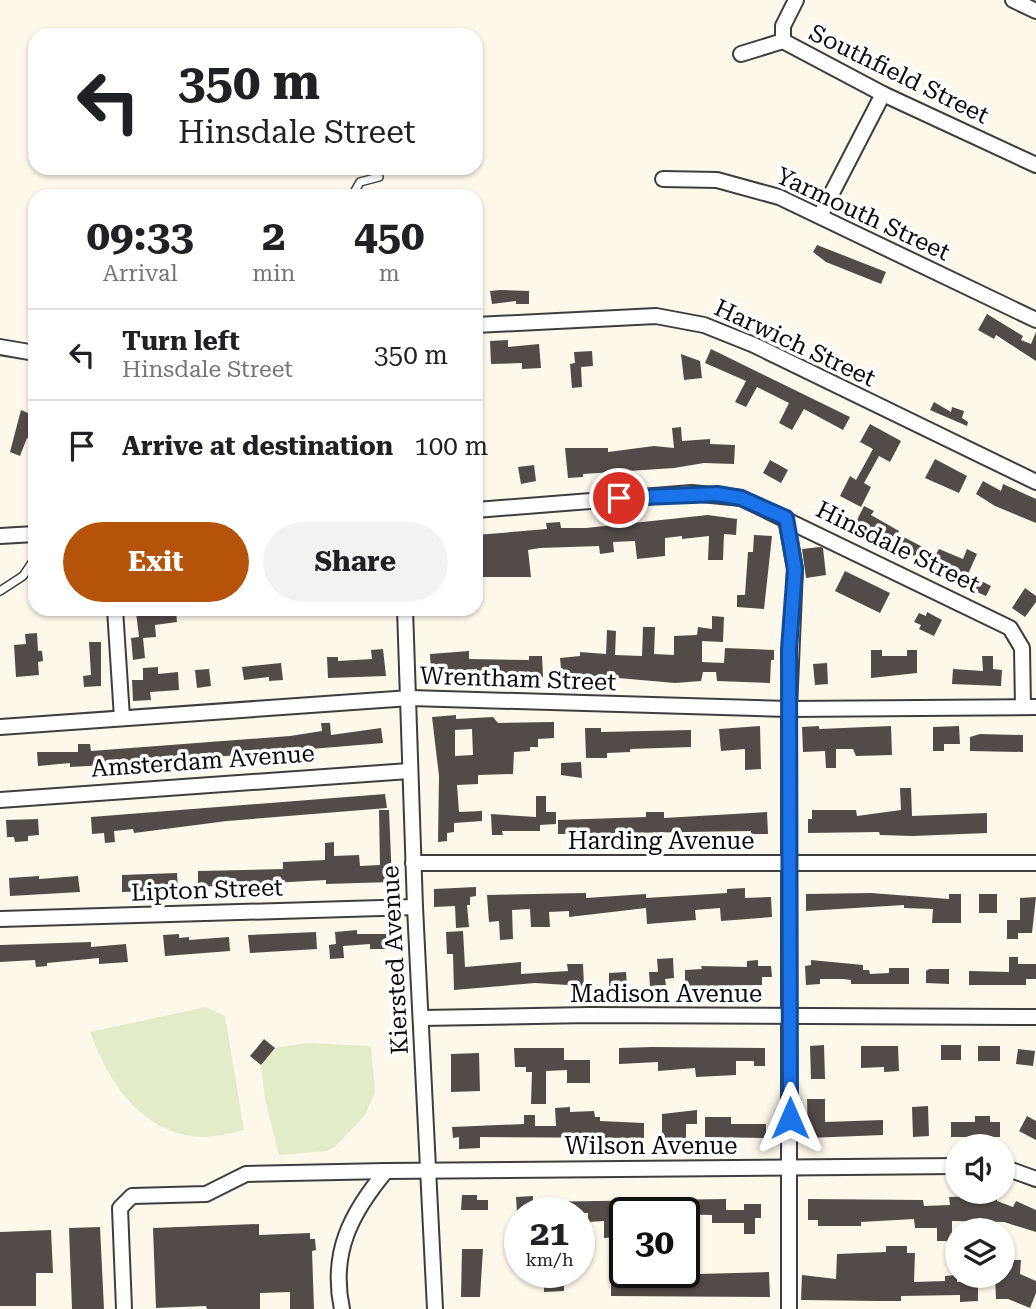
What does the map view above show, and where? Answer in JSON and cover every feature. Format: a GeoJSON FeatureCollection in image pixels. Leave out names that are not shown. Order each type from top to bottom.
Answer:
{"type":"FeatureCollection","features":[{"type":"Feature","properties":{"kind":"street"},"geometry":{"type":"LineString","coordinates":[[783,41],[783,26],[796,0]]}},
{"type":"Feature","properties":{"kind":"street"},"geometry":{"type":"LineString","coordinates":[[1013,0],[1033,6]]}},
{"type":"Feature","properties":{"kind":"street","name":"Southfield Street"},"geometry":{"type":"LineString","coordinates":[[741,54],[783,41],[883,93],[1036,165]]}},
{"type":"Feature","properties":{"kind":"street"},"geometry":{"type":"LineString","coordinates":[[820,216],[883,93]]}},
{"type":"Feature","properties":{"kind":"street","name":"Yarmouth Street"},"geometry":{"type":"LineString","coordinates":[[663,179],[732,183],[779,197],[1036,320]]}},
{"type":"Feature","properties":{"kind":"street","name":"Harwich Street"},"geometry":{"type":"LineString","coordinates":[[483,325],[656,316],[680,318],[754,345],[1036,482]]}},
{"type":"Feature","properties":{"kind":"street"},"geometry":{"type":"LineString","coordinates":[[0,348],[28,352]]}},
{"type":"Feature","properties":{"kind":"street","name":"Hinsdale Street"},"geometry":{"type":"LineString","coordinates":[[483,509],[704,493],[741,498],[1010,628],[1022,648],[1029,707]]}},
{"type":"Feature","properties":{"kind":"street"},"geometry":{"type":"LineString","coordinates":[[786,518],[795,569],[789,709],[789,1309]]}},
{"type":"Feature","properties":{"kind":"street"},"geometry":{"type":"LineString","coordinates":[[0,536],[28,534]]}},
{"type":"Feature","properties":{"kind":"street"},"geometry":{"type":"LineString","coordinates":[[115,616],[122,718]]}},
{"type":"Feature","properties":{"kind":"street","name":"Kiersted Avenue"},"geometry":{"type":"LineString","coordinates":[[405,616],[410,698],[409,771],[435,1309]]}},
{"type":"Feature","properties":{"kind":"street","name":"Wrentham Street"},"geometry":{"type":"LineString","coordinates":[[0,727],[410,698],[789,709],[1029,707]]}},
{"type":"Feature","properties":{"kind":"street","name":"Amsterdam Avenue"},"geometry":{"type":"LineString","coordinates":[[0,800],[409,771]]}},
{"type":"Feature","properties":{"kind":"street","name":"Harding Avenue"},"geometry":{"type":"LineString","coordinates":[[413,863],[1036,863]]}},
{"type":"Feature","properties":{"kind":"street","name":"Lipton Street"},"geometry":{"type":"LineString","coordinates":[[0,919],[415,907]]}},
{"type":"Feature","properties":{"kind":"street","name":"Madison Avenue"},"geometry":{"type":"LineString","coordinates":[[421,1018],[589,1015],[1036,1017]]}},
{"type":"Feature","properties":{"kind":"street","name":"Wilson Avenue"},"geometry":{"type":"LineString","coordinates":[[124,1309],[120,1208],[132,1196],[206,1194],[233,1177],[246,1174],[428,1169],[945,1166]]}},
{"type":"Feature","properties":{"kind":"street"},"geometry":{"type":"LineString","coordinates":[[342,1309],[338,1289],[342,1241],[349,1222],[364,1197],[386,1171]]}},
{"type":"Feature","properties":{"kind":"street"},"geometry":{"type":"LineString","coordinates":[[1015,1171],[1036,1179]]}},
{"type":"Feature","properties":{"kind":"lane"},"geometry":{"type":"LineString","coordinates":[[356,189],[360,182],[379,177]]}},
{"type":"Feature","properties":{"kind":"lane"},"geometry":{"type":"LineString","coordinates":[[0,591],[23,576],[28,568]]}},
{"type":"Feature","properties":{"kind":"green space"},"geometry":{"type":"Polygon","coordinates":[[[206,1007],[225,1016],[244,1130],[198,1137],[172,1131],[140,1112],[105,1067],[90,1032],[206,1007]]]}},
{"type":"Feature","properties":{"kind":"green space"},"geometry":{"type":"Polygon","coordinates":[[[307,1043],[371,1046],[375,1092],[365,1115],[336,1146],[327,1151],[279,1155],[265,1099],[261,1065],[275,1048],[307,1043]]]}},
{"type":"Feature","properties":{"kind":"building"},"geometry":{"type":"Polygon","coordinates":[[[817,245],[886,272],[881,284],[826,262],[813,252],[817,245]]]}},
{"type":"Feature","properties":{"kind":"building"},"geometry":{"type":"Polygon","coordinates":[[[490,291],[529,291],[529,304],[516,304],[516,301],[492,304],[490,291]]]}},
{"type":"Feature","properties":{"kind":"building"},"geometry":{"type":"Polygon","coordinates":[[[987,314],[1023,336],[1021,340],[1031,344],[1036,332],[1036,361],[996,335],[994,339],[978,330],[987,314]]]}},
{"type":"Feature","properties":{"kind":"building"},"geometry":{"type":"Polygon","coordinates":[[[508,340],[508,347],[539,344],[541,368],[522,369],[522,363],[491,364],[490,341],[508,340]]]}},
{"type":"Feature","properties":{"kind":"building"},"geometry":{"type":"Polygon","coordinates":[[[711,349],[850,417],[843,430],[804,409],[792,430],[779,423],[789,403],[757,387],[746,407],[735,402],[746,381],[705,363],[711,349]]]}},
{"type":"Feature","properties":{"kind":"building"},"geometry":{"type":"Polygon","coordinates":[[[592,351],[593,366],[581,367],[582,387],[572,388],[570,364],[575,363],[574,352],[592,351]]]}},
{"type":"Feature","properties":{"kind":"building"},"geometry":{"type":"Polygon","coordinates":[[[681,354],[700,361],[702,378],[684,380],[681,354]]]}},
{"type":"Feature","properties":{"kind":"building"},"geometry":{"type":"Polygon","coordinates":[[[934,402],[951,412],[952,407],[964,411],[962,418],[968,422],[967,426],[930,410],[934,402]]]}},
{"type":"Feature","properties":{"kind":"building"},"geometry":{"type":"Polygon","coordinates":[[[21,410],[28,413],[28,438],[20,456],[10,452],[21,410]]]}},
{"type":"Feature","properties":{"kind":"building"},"geometry":{"type":"Polygon","coordinates":[[[870,424],[901,441],[890,462],[879,456],[864,483],[871,487],[861,507],[840,496],[850,476],[856,480],[873,449],[860,442],[870,424]]]}},
{"type":"Feature","properties":{"kind":"building"},"geometry":{"type":"Polygon","coordinates":[[[681,427],[682,441],[710,439],[710,444],[735,445],[734,464],[704,463],[674,468],[583,474],[583,477],[568,478],[565,448],[608,448],[608,452],[654,446],[674,448],[672,428],[681,427]]]}},
{"type":"Feature","properties":{"kind":"building"},"geometry":{"type":"Polygon","coordinates":[[[935,459],[967,476],[959,493],[925,478],[935,459]]]}},
{"type":"Feature","properties":{"kind":"building"},"geometry":{"type":"Polygon","coordinates":[[[770,460],[788,470],[781,483],[763,473],[770,460]]]}},
{"type":"Feature","properties":{"kind":"building"},"geometry":{"type":"Polygon","coordinates":[[[534,465],[536,481],[521,484],[518,467],[534,465]]]}},
{"type":"Feature","properties":{"kind":"building"},"geometry":{"type":"Polygon","coordinates":[[[983,481],[1001,491],[1003,484],[1036,499],[1036,523],[995,506],[976,494],[983,481]]]}},
{"type":"Feature","properties":{"kind":"building"},"geometry":{"type":"Polygon","coordinates":[[[864,506],[874,511],[871,515],[899,531],[898,534],[936,554],[939,549],[963,559],[967,549],[977,554],[968,574],[991,586],[986,596],[929,571],[932,565],[892,545],[888,551],[852,530],[864,506]]]}},
{"type":"Feature","properties":{"kind":"building"},"geometry":{"type":"Polygon","coordinates":[[[708,515],[737,519],[736,535],[724,534],[723,560],[708,560],[709,536],[682,539],[682,536],[665,538],[665,556],[637,559],[635,541],[613,542],[614,552],[600,554],[599,546],[528,550],[531,577],[483,577],[483,534],[547,529],[546,523],[560,522],[561,528],[586,528],[708,515]]]}},
{"type":"Feature","properties":{"kind":"building"},"geometry":{"type":"Polygon","coordinates":[[[754,535],[772,536],[764,609],[737,607],[737,595],[745,595],[748,552],[753,552],[754,535]]]}},
{"type":"Feature","properties":{"kind":"building"},"geometry":{"type":"Polygon","coordinates":[[[823,548],[826,575],[806,578],[802,549],[823,548]]]}},
{"type":"Feature","properties":{"kind":"building"},"geometry":{"type":"Polygon","coordinates":[[[845,571],[890,593],[880,613],[835,591],[845,571]]]}},
{"type":"Feature","properties":{"kind":"building"},"geometry":{"type":"Polygon","coordinates":[[[1025,588],[1036,596],[1036,602],[1025,617],[1012,608],[1025,588]]]}},
{"type":"Feature","properties":{"kind":"building"},"geometry":{"type":"Polygon","coordinates":[[[927,612],[942,620],[934,636],[919,629],[921,625],[914,622],[919,613],[926,616],[927,612]]]}},
{"type":"Feature","properties":{"kind":"building"},"geometry":{"type":"Polygon","coordinates":[[[136,616],[176,616],[177,622],[155,625],[156,637],[143,638],[145,658],[133,660],[131,638],[139,637],[136,616]]]}},
{"type":"Feature","properties":{"kind":"building"},"geometry":{"type":"Polygon","coordinates":[[[712,616],[724,617],[723,642],[702,641],[702,662],[724,663],[725,648],[774,650],[770,683],[717,681],[716,672],[703,672],[701,681],[675,683],[573,674],[574,678],[562,679],[560,658],[580,656],[580,652],[606,654],[607,630],[616,631],[615,655],[642,656],[643,627],[655,627],[654,654],[674,655],[674,636],[697,635],[698,627],[712,629],[712,616]]]}},
{"type":"Feature","properties":{"kind":"building"},"geometry":{"type":"Polygon","coordinates":[[[37,633],[38,651],[42,651],[43,661],[38,662],[39,675],[16,677],[14,645],[26,644],[25,634],[37,633]]]}},
{"type":"Feature","properties":{"kind":"building"},"geometry":{"type":"Polygon","coordinates":[[[89,642],[101,642],[101,686],[84,687],[83,676],[91,675],[89,642]]]}},
{"type":"Feature","properties":{"kind":"building"},"geometry":{"type":"Polygon","coordinates":[[[383,649],[386,676],[328,678],[327,657],[338,657],[338,661],[372,659],[371,650],[383,649]]]}},
{"type":"Feature","properties":{"kind":"building"},"geometry":{"type":"Polygon","coordinates":[[[871,650],[882,650],[882,656],[907,656],[907,650],[917,650],[917,673],[871,678],[871,650]]]}},
{"type":"Feature","properties":{"kind":"building"},"geometry":{"type":"Polygon","coordinates":[[[469,651],[469,659],[529,660],[529,656],[542,656],[543,677],[477,674],[477,669],[431,673],[430,654],[469,651]]]}},
{"type":"Feature","properties":{"kind":"building"},"geometry":{"type":"Polygon","coordinates":[[[982,656],[993,656],[993,669],[1002,670],[1001,686],[952,684],[953,669],[983,671],[982,656]]]}},
{"type":"Feature","properties":{"kind":"building"},"geometry":{"type":"Polygon","coordinates":[[[281,663],[283,680],[269,681],[269,677],[244,680],[242,667],[281,663]]]}},
{"type":"Feature","properties":{"kind":"building"},"geometry":{"type":"Polygon","coordinates":[[[827,663],[828,684],[815,685],[813,664],[827,663]]]}},
{"type":"Feature","properties":{"kind":"building"},"geometry":{"type":"Polygon","coordinates":[[[158,667],[158,674],[178,672],[179,690],[150,692],[151,700],[133,701],[132,680],[143,680],[143,668],[158,667]]]}},
{"type":"Feature","properties":{"kind":"building"},"geometry":{"type":"Polygon","coordinates":[[[209,669],[211,686],[197,688],[195,670],[209,669]]]}},
{"type":"Feature","properties":{"kind":"building"},"geometry":{"type":"Polygon","coordinates":[[[432,717],[493,717],[498,723],[554,722],[554,738],[538,739],[538,747],[530,747],[530,751],[514,752],[513,774],[478,775],[478,784],[457,785],[459,812],[482,811],[482,821],[454,823],[454,832],[447,833],[447,841],[438,842],[439,776],[432,717]],[[472,729],[455,730],[455,756],[473,755],[472,729]]]}},
{"type":"Feature","properties":{"kind":"building"},"geometry":{"type":"Polygon","coordinates":[[[321,723],[330,723],[331,735],[381,728],[383,743],[143,763],[38,766],[37,752],[78,752],[78,744],[90,744],[91,751],[290,736],[322,731],[321,723]]]}},
{"type":"Feature","properties":{"kind":"building"},"geometry":{"type":"Polygon","coordinates":[[[760,726],[761,769],[745,770],[745,749],[721,751],[719,729],[760,726]]]}},
{"type":"Feature","properties":{"kind":"building"},"geometry":{"type":"Polygon","coordinates":[[[819,726],[819,729],[891,726],[892,755],[856,756],[853,749],[836,749],[836,768],[826,768],[825,751],[803,752],[802,727],[819,726]]]}},
{"type":"Feature","properties":{"kind":"building"},"geometry":{"type":"Polygon","coordinates":[[[959,726],[960,744],[944,744],[944,751],[933,751],[933,727],[959,726]]]}},
{"type":"Feature","properties":{"kind":"building"},"geometry":{"type":"Polygon","coordinates":[[[585,728],[601,728],[601,732],[691,730],[691,747],[630,749],[630,752],[607,753],[607,758],[586,758],[585,728]]]}},
{"type":"Feature","properties":{"kind":"building"},"geometry":{"type":"Polygon","coordinates":[[[980,734],[1023,735],[1023,752],[970,751],[970,737],[980,734]]]}},
{"type":"Feature","properties":{"kind":"building"},"geometry":{"type":"Polygon","coordinates":[[[581,762],[582,778],[561,775],[561,763],[581,762]]]}},
{"type":"Feature","properties":{"kind":"building"},"geometry":{"type":"Polygon","coordinates":[[[900,788],[911,788],[912,816],[987,813],[987,833],[913,836],[880,835],[879,832],[808,833],[808,819],[812,819],[812,810],[856,810],[857,816],[901,810],[900,788]]]}},
{"type":"Feature","properties":{"kind":"building"},"geometry":{"type":"Polygon","coordinates":[[[385,794],[387,808],[227,821],[134,833],[133,829],[114,831],[115,842],[105,843],[104,833],[92,834],[91,817],[385,794]]]}},
{"type":"Feature","properties":{"kind":"building"},"geometry":{"type":"Polygon","coordinates":[[[536,796],[546,796],[546,812],[556,812],[556,824],[540,825],[540,831],[502,831],[503,835],[492,835],[491,814],[536,817],[536,796]]]}},
{"type":"Feature","properties":{"kind":"building"},"geometry":{"type":"Polygon","coordinates":[[[379,810],[389,810],[392,882],[326,884],[326,880],[198,887],[198,871],[283,869],[283,862],[325,860],[325,843],[334,842],[334,856],[359,855],[360,866],[380,865],[379,810]]]}},
{"type":"Feature","properties":{"kind":"building"},"geometry":{"type":"Polygon","coordinates":[[[646,812],[664,812],[664,818],[767,812],[768,834],[751,834],[751,831],[558,834],[558,820],[646,817],[646,812]]]}},
{"type":"Feature","properties":{"kind":"building"},"geometry":{"type":"Polygon","coordinates":[[[38,819],[39,835],[28,836],[28,841],[15,842],[14,837],[7,837],[6,820],[38,819]]]}},
{"type":"Feature","properties":{"kind":"building"},"geometry":{"type":"Polygon","coordinates":[[[177,873],[178,890],[122,892],[122,875],[177,873]]]}},
{"type":"Feature","properties":{"kind":"building"},"geometry":{"type":"Polygon","coordinates":[[[39,876],[39,879],[78,876],[80,892],[10,896],[9,878],[39,876]]]}},
{"type":"Feature","properties":{"kind":"building"},"geometry":{"type":"Polygon","coordinates":[[[476,887],[476,896],[470,897],[470,905],[467,905],[469,927],[456,928],[455,906],[434,907],[434,889],[476,887]]]}},
{"type":"Feature","properties":{"kind":"building"},"geometry":{"type":"Polygon","coordinates":[[[745,888],[745,898],[771,897],[772,917],[721,921],[720,908],[695,910],[696,920],[647,924],[646,908],[569,917],[569,911],[549,912],[550,927],[531,927],[530,909],[512,910],[513,939],[500,940],[499,921],[489,922],[487,895],[586,893],[586,898],[646,894],[646,898],[727,893],[727,889],[745,888]]]}},
{"type":"Feature","properties":{"kind":"building"},"geometry":{"type":"Polygon","coordinates":[[[871,893],[949,899],[949,894],[961,894],[961,923],[932,923],[933,909],[904,908],[904,905],[806,911],[806,894],[871,893]]]}},
{"type":"Feature","properties":{"kind":"building"},"geometry":{"type":"Polygon","coordinates":[[[979,894],[997,894],[997,913],[979,913],[979,894]]]}},
{"type":"Feature","properties":{"kind":"building"},"geometry":{"type":"Polygon","coordinates":[[[1036,897],[1032,933],[1018,933],[1018,939],[1007,939],[1007,920],[1020,920],[1020,898],[1036,897]]]}},
{"type":"Feature","properties":{"kind":"building"},"geometry":{"type":"Polygon","coordinates":[[[357,930],[357,934],[394,934],[394,949],[370,949],[370,944],[343,946],[344,958],[330,959],[329,945],[336,944],[335,932],[357,930]]]}},
{"type":"Feature","properties":{"kind":"building"},"geometry":{"type":"Polygon","coordinates":[[[463,931],[465,967],[521,962],[521,974],[568,971],[567,964],[583,964],[584,986],[535,983],[454,990],[453,954],[447,954],[446,932],[463,931]]]}},
{"type":"Feature","properties":{"kind":"building"},"geometry":{"type":"Polygon","coordinates":[[[316,932],[317,949],[250,953],[248,935],[316,932]]]}},
{"type":"Feature","properties":{"kind":"building"},"geometry":{"type":"Polygon","coordinates":[[[179,934],[179,938],[189,937],[189,940],[229,937],[230,951],[165,956],[163,935],[179,934]]]}},
{"type":"Feature","properties":{"kind":"building"},"geometry":{"type":"Polygon","coordinates":[[[91,942],[91,947],[126,944],[128,962],[99,964],[99,958],[47,963],[47,966],[36,967],[35,960],[0,962],[0,945],[91,942]]]}},
{"type":"Feature","properties":{"kind":"building"},"geometry":{"type":"Polygon","coordinates":[[[1009,957],[1018,957],[1018,964],[1036,964],[1036,979],[1026,979],[1026,985],[969,985],[969,971],[1009,972],[1009,957]]]}},
{"type":"Feature","properties":{"kind":"building"},"geometry":{"type":"Polygon","coordinates":[[[673,958],[674,978],[665,979],[666,985],[650,986],[649,972],[658,972],[657,959],[673,958]]]}},
{"type":"Feature","properties":{"kind":"building"},"geometry":{"type":"Polygon","coordinates":[[[758,960],[758,966],[771,966],[772,977],[762,977],[762,985],[685,986],[685,970],[702,969],[701,966],[747,967],[747,961],[758,960]]]}},
{"type":"Feature","properties":{"kind":"building"},"geometry":{"type":"Polygon","coordinates":[[[811,960],[863,965],[863,970],[869,970],[870,974],[889,973],[889,968],[909,968],[909,984],[851,984],[851,980],[820,979],[820,984],[806,985],[805,966],[811,965],[811,960]]]}},
{"type":"Feature","properties":{"kind":"building"},"geometry":{"type":"Polygon","coordinates":[[[949,969],[949,984],[926,983],[926,971],[949,969]]]}},
{"type":"Feature","properties":{"kind":"building"},"geometry":{"type":"Polygon","coordinates":[[[626,972],[627,986],[609,987],[609,973],[626,972]]]}},
{"type":"Feature","properties":{"kind":"building"},"geometry":{"type":"Polygon","coordinates":[[[264,1039],[275,1048],[261,1065],[250,1056],[264,1039]]]}},
{"type":"Feature","properties":{"kind":"building"},"geometry":{"type":"Polygon","coordinates":[[[824,1045],[825,1079],[811,1079],[810,1046],[824,1045]]]}},
{"type":"Feature","properties":{"kind":"building"},"geometry":{"type":"Polygon","coordinates":[[[941,1045],[961,1045],[961,1060],[941,1060],[941,1045]]]}},
{"type":"Feature","properties":{"kind":"building"},"geometry":{"type":"Polygon","coordinates":[[[861,1046],[898,1046],[899,1071],[884,1072],[884,1067],[861,1068],[861,1046]]]}},
{"type":"Feature","properties":{"kind":"building"},"geometry":{"type":"Polygon","coordinates":[[[978,1046],[1000,1046],[1000,1061],[978,1061],[978,1046]]]}},
{"type":"Feature","properties":{"kind":"building"},"geometry":{"type":"Polygon","coordinates":[[[514,1048],[564,1048],[564,1060],[590,1060],[590,1083],[567,1083],[567,1070],[546,1071],[546,1104],[531,1104],[532,1072],[526,1072],[526,1067],[515,1067],[514,1048]]]}},
{"type":"Feature","properties":{"kind":"building"},"geometry":{"type":"Polygon","coordinates":[[[619,1048],[765,1048],[765,1066],[754,1066],[754,1061],[736,1061],[736,1075],[696,1077],[695,1068],[658,1071],[658,1062],[619,1064],[619,1048]]]}},
{"type":"Feature","properties":{"kind":"building"},"geometry":{"type":"Polygon","coordinates":[[[1018,1049],[1035,1051],[1033,1066],[1016,1064],[1018,1049]]]}},
{"type":"Feature","properties":{"kind":"building"},"geometry":{"type":"Polygon","coordinates":[[[479,1053],[480,1091],[451,1092],[451,1054],[479,1053]]]}},
{"type":"Feature","properties":{"kind":"building"},"geometry":{"type":"Polygon","coordinates":[[[807,1099],[825,1099],[825,1122],[883,1120],[883,1135],[808,1138],[807,1099]]]}},
{"type":"Feature","properties":{"kind":"building"},"geometry":{"type":"Polygon","coordinates":[[[928,1106],[929,1136],[913,1137],[912,1107],[928,1106]]]}},
{"type":"Feature","properties":{"kind":"building"},"geometry":{"type":"Polygon","coordinates":[[[570,1107],[570,1112],[594,1111],[595,1117],[600,1117],[600,1121],[644,1123],[644,1138],[480,1137],[480,1148],[459,1149],[459,1137],[453,1138],[452,1127],[524,1124],[524,1115],[535,1115],[535,1126],[556,1126],[555,1108],[570,1107]]]}},
{"type":"Feature","properties":{"kind":"building"},"geometry":{"type":"Polygon","coordinates":[[[697,1110],[697,1124],[686,1124],[686,1139],[662,1139],[662,1114],[697,1110]]]}},
{"type":"Feature","properties":{"kind":"building"},"geometry":{"type":"Polygon","coordinates":[[[975,1116],[990,1116],[990,1122],[1000,1122],[1000,1134],[951,1134],[951,1122],[975,1122],[975,1116]]]}},
{"type":"Feature","properties":{"kind":"building"},"geometry":{"type":"Polygon","coordinates":[[[1027,1116],[1036,1121],[1036,1140],[1019,1131],[1027,1116]]]}},
{"type":"Feature","properties":{"kind":"building"},"geometry":{"type":"Polygon","coordinates":[[[705,1117],[731,1117],[731,1124],[766,1124],[766,1138],[705,1137],[705,1117]]]}},
{"type":"Feature","properties":{"kind":"building"},"geometry":{"type":"Polygon","coordinates":[[[462,1195],[477,1195],[477,1200],[488,1200],[488,1210],[461,1210],[462,1195]]]}},
{"type":"Feature","properties":{"kind":"building"},"geometry":{"type":"Polygon","coordinates":[[[700,1199],[726,1199],[726,1210],[744,1210],[744,1204],[761,1204],[761,1218],[755,1218],[755,1234],[744,1234],[744,1223],[712,1223],[712,1215],[700,1215],[700,1199]]]}},
{"type":"Feature","properties":{"kind":"building"},"geometry":{"type":"Polygon","coordinates":[[[808,1199],[923,1200],[924,1206],[1005,1204],[1013,1207],[1016,1201],[1036,1210],[1036,1232],[1015,1225],[1015,1218],[945,1218],[945,1241],[937,1241],[937,1228],[915,1228],[914,1219],[861,1222],[861,1226],[818,1226],[818,1220],[808,1220],[808,1199]]]}},
{"type":"Feature","properties":{"kind":"building"},"geometry":{"type":"Polygon","coordinates":[[[595,1201],[609,1201],[609,1238],[604,1238],[604,1221],[595,1222],[595,1201]]]}},
{"type":"Feature","properties":{"kind":"building"},"geometry":{"type":"Polygon","coordinates":[[[259,1224],[259,1235],[310,1233],[310,1239],[315,1239],[316,1250],[312,1251],[314,1309],[290,1309],[290,1292],[260,1293],[260,1309],[207,1309],[206,1306],[156,1308],[153,1228],[259,1224]]]}},
{"type":"Feature","properties":{"kind":"building"},"geometry":{"type":"Polygon","coordinates":[[[100,1227],[104,1309],[72,1309],[69,1228],[100,1227]]]}},
{"type":"Feature","properties":{"kind":"building"},"geometry":{"type":"Polygon","coordinates":[[[51,1230],[53,1273],[36,1273],[36,1306],[0,1306],[0,1232],[51,1230]]]}},
{"type":"Feature","properties":{"kind":"building"},"geometry":{"type":"Polygon","coordinates":[[[886,1246],[907,1246],[907,1253],[915,1253],[914,1282],[945,1281],[945,1288],[978,1288],[978,1301],[960,1302],[960,1295],[901,1296],[901,1301],[801,1300],[802,1275],[836,1279],[837,1254],[886,1252],[886,1246]]]}},
{"type":"Feature","properties":{"kind":"building"},"geometry":{"type":"Polygon","coordinates":[[[462,1249],[483,1249],[480,1297],[461,1297],[462,1249]]]}},
{"type":"Feature","properties":{"kind":"building"},"geometry":{"type":"Polygon","coordinates":[[[1015,1260],[1021,1260],[1020,1274],[1036,1281],[1036,1293],[1030,1308],[1008,1299],[996,1299],[996,1288],[1015,1288],[1015,1260]]]}},
{"type":"Feature","properties":{"kind":"building"},"geometry":{"type":"Polygon","coordinates":[[[769,1272],[770,1297],[611,1296],[611,1288],[700,1288],[700,1274],[769,1272]]]}},
{"type":"Feature","properties":{"kind":"building"},"geometry":{"type":"Polygon","coordinates":[[[544,1288],[564,1288],[564,1291],[544,1292],[544,1288]]]}},
{"type":"Feature","properties":{"kind":"route"},"geometry":{"type":"LineString","coordinates":[[619,498],[717,494],[741,498],[786,518],[795,569],[789,649],[790,1118]]}}]}
